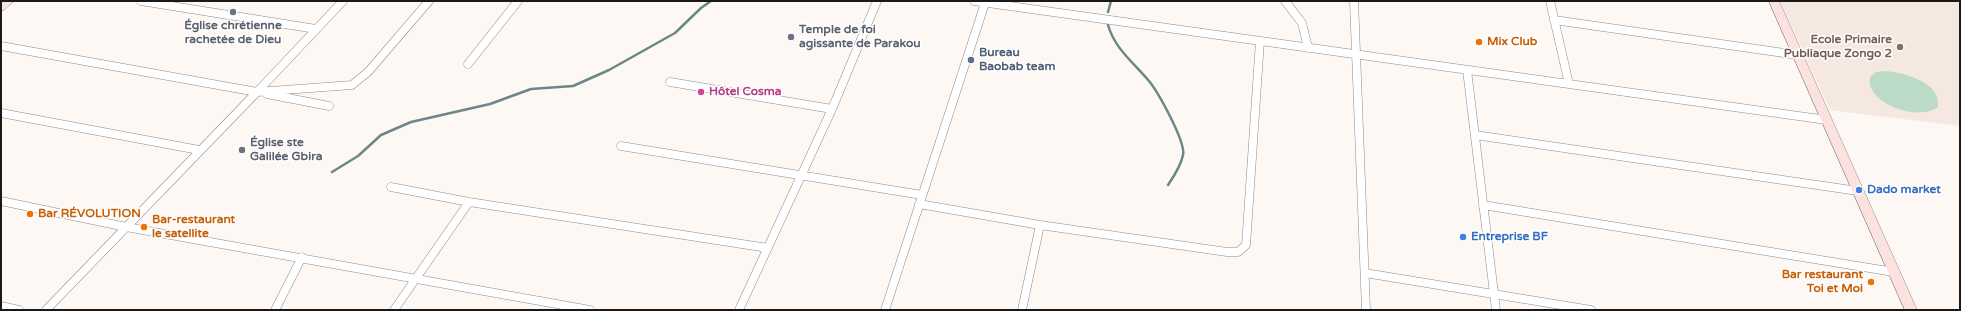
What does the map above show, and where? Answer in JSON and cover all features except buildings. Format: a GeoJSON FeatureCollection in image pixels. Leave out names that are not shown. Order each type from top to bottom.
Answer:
{"type":"FeatureCollection","features":[{"type":"Feature","properties":{"kind":"street"},"geometry":{"type":"LineString","coordinates":[[1,8],[9,1]]}},
{"type":"Feature","properties":{"kind":"street"},"geometry":{"type":"LineString","coordinates":[[141,1],[316,29]]}},
{"type":"Feature","properties":{"kind":"street"},"geometry":{"type":"LineString","coordinates":[[46,310],[257,92],[342,1]]}},
{"type":"Feature","properties":{"kind":"street"},"geometry":{"type":"LineString","coordinates":[[257,92],[352,85],[368,72],[429,1]]}},
{"type":"Feature","properties":{"kind":"street"},"geometry":{"type":"LineString","coordinates":[[468,64],[518,1]]}},
{"type":"Feature","properties":{"kind":"street"},"geometry":{"type":"LineString","coordinates":[[739,310],[832,109],[877,1]]}},
{"type":"Feature","properties":{"kind":"street"},"geometry":{"type":"LineString","coordinates":[[974,1],[1827,120]]}},
{"type":"Feature","properties":{"kind":"street"},"geometry":{"type":"LineString","coordinates":[[1285,1],[1302,23],[1308,48]]}},
{"type":"Feature","properties":{"kind":"street"},"geometry":{"type":"LineString","coordinates":[[1354,1],[1366,310]]}},
{"type":"Feature","properties":{"kind":"street"},"geometry":{"type":"LineString","coordinates":[[1550,1],[1569,84]]}},
{"type":"Feature","properties":{"kind":"street"},"geometry":{"type":"LineString","coordinates":[[1774,1],[1911,310]]}},
{"type":"Feature","properties":{"kind":"street"},"geometry":{"type":"LineString","coordinates":[[885,310],[985,2]]}},
{"type":"Feature","properties":{"kind":"street"},"geometry":{"type":"LineString","coordinates":[[1554,20],[1798,55]]}},
{"type":"Feature","properties":{"kind":"street"},"geometry":{"type":"LineString","coordinates":[[919,204],[1040,225],[1227,252],[1238,252],[1246,245],[1260,41]]}},
{"type":"Feature","properties":{"kind":"street"},"geometry":{"type":"LineString","coordinates":[[1,46],[329,106]]}},
{"type":"Feature","properties":{"kind":"street"},"geometry":{"type":"LineString","coordinates":[[1467,70],[1496,310]]}},
{"type":"Feature","properties":{"kind":"street"},"geometry":{"type":"LineString","coordinates":[[670,82],[832,109]]}},
{"type":"Feature","properties":{"kind":"street"},"geometry":{"type":"LineString","coordinates":[[1,113],[200,150]]}},
{"type":"Feature","properties":{"kind":"street"},"geometry":{"type":"LineString","coordinates":[[1475,135],[1858,190]]}},
{"type":"Feature","properties":{"kind":"street"},"geometry":{"type":"LineString","coordinates":[[621,146],[922,195]]}},
{"type":"Feature","properties":{"kind":"street"},"geometry":{"type":"LineString","coordinates":[[391,187],[469,202],[768,248]]}},
{"type":"Feature","properties":{"kind":"street"},"geometry":{"type":"LineString","coordinates":[[1,201],[126,227],[590,310]]}},
{"type":"Feature","properties":{"kind":"street"},"geometry":{"type":"LineString","coordinates":[[394,310],[469,202]]}},
{"type":"Feature","properties":{"kind":"street"},"geometry":{"type":"LineString","coordinates":[[1483,206],[1894,272]]}},
{"type":"Feature","properties":{"kind":"street"},"geometry":{"type":"LineString","coordinates":[[1022,310],[1040,225]]}},
{"type":"Feature","properties":{"kind":"street"},"geometry":{"type":"LineString","coordinates":[[275,310],[302,258]]}},
{"type":"Feature","properties":{"kind":"street"},"geometry":{"type":"LineString","coordinates":[[1365,273],[1590,310]]}},
{"type":"Feature","properties":{"kind":"street"},"geometry":{"type":"LineString","coordinates":[[1,306],[19,310]]}},
{"type":"Feature","properties":{"kind":"shaded area"},"geometry":{"type":"Polygon","coordinates":[[[1780,1],[1960,1],[1960,126],[1830,110],[1780,1]]]}},
{"type":"Feature","properties":{"kind":"green space"},"geometry":{"type":"Polygon","coordinates":[[[1886,71],[1912,77],[1928,85],[1934,91],[1937,98],[1938,107],[1929,111],[1907,111],[1895,108],[1884,102],[1876,95],[1871,87],[1870,77],[1876,72],[1886,71]]]}},
{"type":"Feature","properties":{"kind":"waterway"},"geometry":{"type":"LineString","coordinates":[[332,172],[358,156],[381,135],[411,122],[490,104],[531,89],[573,86],[609,70],[675,33],[701,8],[711,1]]}},
{"type":"Feature","properties":{"kind":"waterway"},"geometry":{"type":"LineString","coordinates":[[1108,12],[1111,1]]}},
{"type":"Feature","properties":{"kind":"waterway"},"geometry":{"type":"LineString","coordinates":[[1108,25],[1111,34],[1125,55],[1153,87],[1165,106],[1176,129],[1183,149],[1183,155],[1181,163],[1168,185]]}},
{"type":"Feature","properties":{"kind":"place","name":"Église chrétienne rachetée de Dieu"},"geometry":{"type":"Point","coordinates":[233,12]}},
{"type":"Feature","properties":{"kind":"place","name":"Temple de foi agissante de Parakou"},"geometry":{"type":"Point","coordinates":[791,37]}},
{"type":"Feature","properties":{"kind":"place","name":"Mix Club"},"geometry":{"type":"Point","coordinates":[1479,42]}},
{"type":"Feature","properties":{"kind":"place","name":"Ecole Primaire Publiaque Zongo 2"},"geometry":{"type":"Point","coordinates":[1900,47]}},
{"type":"Feature","properties":{"kind":"place","name":"Bureau Baobab team"},"geometry":{"type":"Point","coordinates":[971,60]}},
{"type":"Feature","properties":{"kind":"place","name":"Hôtel Cosma"},"geometry":{"type":"Point","coordinates":[701,92]}},
{"type":"Feature","properties":{"kind":"place","name":"Église ste Galilée Gbira"},"geometry":{"type":"Point","coordinates":[242,150]}},
{"type":"Feature","properties":{"kind":"place","name":"Dado market"},"geometry":{"type":"Point","coordinates":[1859,190]}},
{"type":"Feature","properties":{"kind":"place","name":"Bar RÉVOLUTION"},"geometry":{"type":"Point","coordinates":[30,214]}},
{"type":"Feature","properties":{"kind":"place","name":"Bar-restaurant le satellite"},"geometry":{"type":"Point","coordinates":[144,227]}},
{"type":"Feature","properties":{"kind":"place","name":"Entreprise BF"},"geometry":{"type":"Point","coordinates":[1463,237]}},
{"type":"Feature","properties":{"kind":"place","name":"Bar restaurant Toi et Moi"},"geometry":{"type":"Point","coordinates":[1871,282]}}]}
